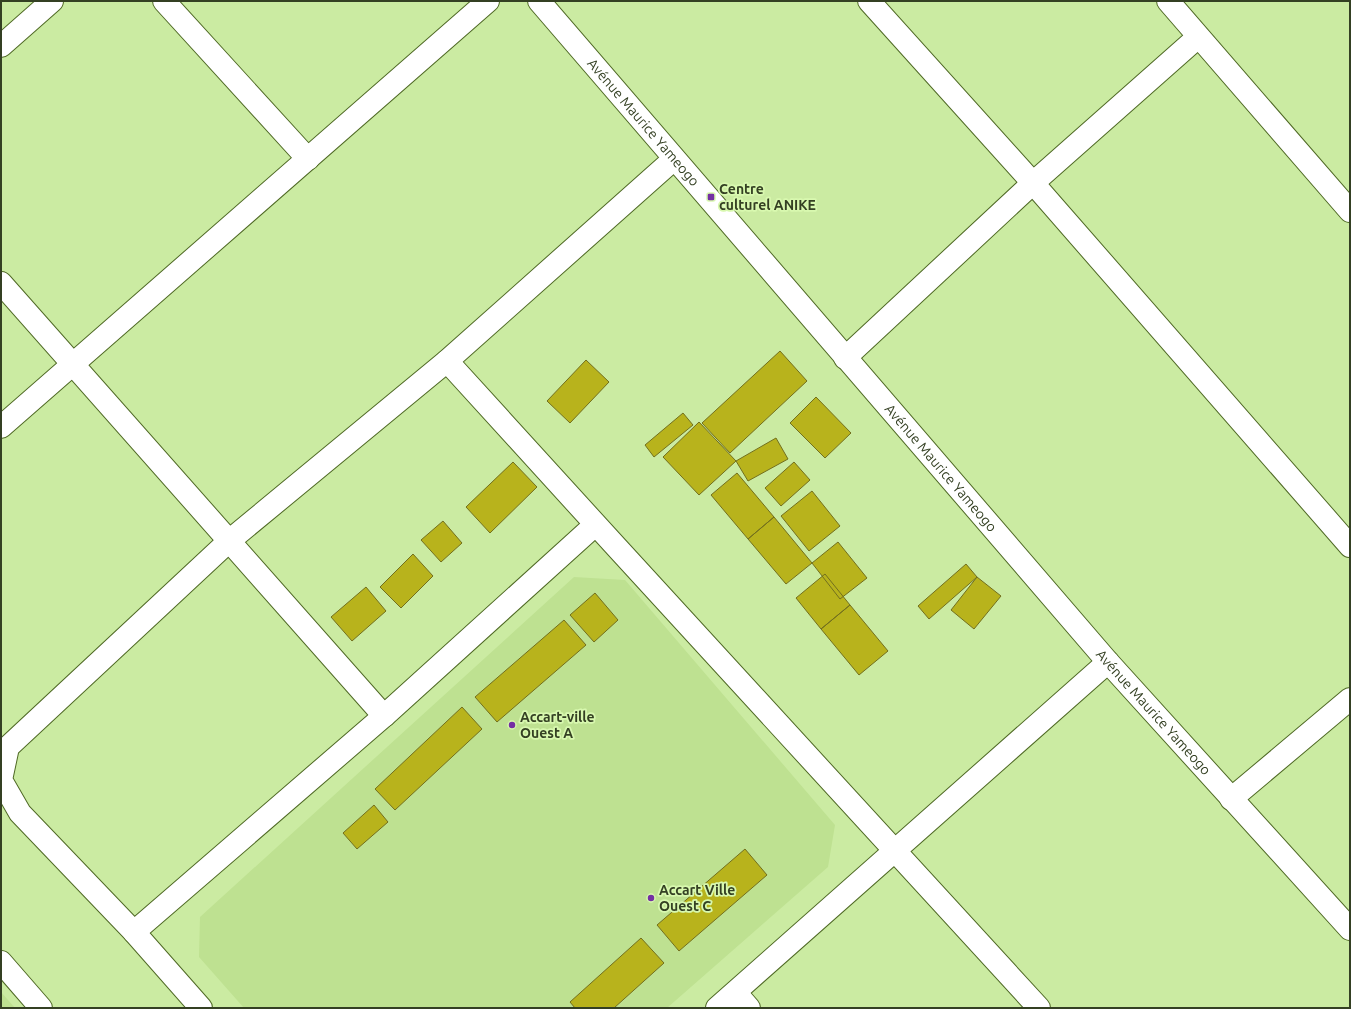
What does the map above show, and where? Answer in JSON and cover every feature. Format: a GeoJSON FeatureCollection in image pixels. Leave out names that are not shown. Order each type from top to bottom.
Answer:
{"type":"FeatureCollection","features":[{"type":"Feature","properties":{"kind":"street"},"geometry":{"type":"LineString","coordinates":[[1,46],[52,1]]}},
{"type":"Feature","properties":{"kind":"street"},"geometry":{"type":"LineString","coordinates":[[164,1],[308,159]]}},
{"type":"Feature","properties":{"kind":"street"},"geometry":{"type":"LineString","coordinates":[[1,427],[488,1]]}},
{"type":"Feature","properties":{"kind":"street","name":"Avénue Maurice Yameogo"},"geometry":{"type":"LineString","coordinates":[[539,1],[1108,662],[1350,929]]}},
{"type":"Feature","properties":{"kind":"street"},"geometry":{"type":"LineString","coordinates":[[868,1],[1033,183],[1350,546]]}},
{"type":"Feature","properties":{"kind":"street"},"geometry":{"type":"LineString","coordinates":[[1168,1],[1350,211]]}},
{"type":"Feature","properties":{"kind":"street"},"geometry":{"type":"LineString","coordinates":[[845,358],[1033,183],[1198,37]]}},
{"type":"Feature","properties":{"kind":"street"},"geometry":{"type":"LineString","coordinates":[[201,1008],[134,932],[20,813],[1,780],[8,747],[229,541],[447,361],[674,159]]}},
{"type":"Feature","properties":{"kind":"street"},"geometry":{"type":"LineString","coordinates":[[1,283],[384,716]]}},
{"type":"Feature","properties":{"kind":"street"},"geometry":{"type":"LineString","coordinates":[[447,361],[595,525],[896,850],[1039,1008]]}},
{"type":"Feature","properties":{"kind":"street"},"geometry":{"type":"LineString","coordinates":[[134,932],[384,716],[595,525]]}},
{"type":"Feature","properties":{"kind":"street"},"geometry":{"type":"LineString","coordinates":[[717,1008],[742,1000],[896,850],[1108,662]]}},
{"type":"Feature","properties":{"kind":"street"},"geometry":{"type":"LineString","coordinates":[[1231,799],[1350,699]]}},
{"type":"Feature","properties":{"kind":"street"},"geometry":{"type":"LineString","coordinates":[[1,962],[41,1008]]}},
{"type":"Feature","properties":{"kind":"shaded area"},"geometry":{"type":"Polygon","coordinates":[[[574,577],[625,580],[835,825],[828,867],[667,1008],[244,1008],[199,957],[200,917],[574,577]]]}},
{"type":"Feature","properties":{"kind":"shaded area"},"geometry":{"type":"Polygon","coordinates":[[[1,992],[15,1008],[1,1008],[1,992]]]}},
{"type":"Feature","properties":{"kind":"building"},"geometry":{"type":"Polygon","coordinates":[[[780,351],[807,381],[730,453],[702,423],[780,351]]]}},
{"type":"Feature","properties":{"kind":"building"},"geometry":{"type":"Polygon","coordinates":[[[586,360],[609,382],[570,423],[547,401],[586,360]]]}},
{"type":"Feature","properties":{"kind":"building"},"geometry":{"type":"Polygon","coordinates":[[[816,397],[851,433],[825,458],[790,423],[816,397]]]}},
{"type":"Feature","properties":{"kind":"building"},"geometry":{"type":"Polygon","coordinates":[[[683,413],[693,425],[654,457],[645,445],[683,413]]]}},
{"type":"Feature","properties":{"kind":"building"},"geometry":{"type":"Polygon","coordinates":[[[699,422],[736,461],[699,495],[663,457],[699,422]]]}},
{"type":"Feature","properties":{"kind":"building"},"geometry":{"type":"Polygon","coordinates":[[[776,438],[788,459],[748,481],[736,461],[776,438]]]}},
{"type":"Feature","properties":{"kind":"building"},"geometry":{"type":"Polygon","coordinates":[[[513,462],[537,487],[490,533],[466,507],[513,462]]]}},
{"type":"Feature","properties":{"kind":"building"},"geometry":{"type":"Polygon","coordinates":[[[794,462],[810,480],[781,506],[765,488],[794,462]]]}},
{"type":"Feature","properties":{"kind":"building"},"geometry":{"type":"Polygon","coordinates":[[[737,473],[774,517],[748,539],[711,495],[737,473]]]}},
{"type":"Feature","properties":{"kind":"building"},"geometry":{"type":"Polygon","coordinates":[[[812,491],[840,526],[809,551],[781,516],[812,491]]]}},
{"type":"Feature","properties":{"kind":"building"},"geometry":{"type":"Polygon","coordinates":[[[774,517],[812,563],[786,584],[748,539],[774,517]]]}},
{"type":"Feature","properties":{"kind":"building"},"geometry":{"type":"Polygon","coordinates":[[[443,521],[462,543],[441,562],[421,540],[443,521]]]}},
{"type":"Feature","properties":{"kind":"building"},"geometry":{"type":"Polygon","coordinates":[[[838,542],[867,578],[840,599],[812,563],[838,542]]]}},
{"type":"Feature","properties":{"kind":"building"},"geometry":{"type":"Polygon","coordinates":[[[413,554],[433,576],[401,608],[380,587],[413,554]]]}},
{"type":"Feature","properties":{"kind":"building"},"geometry":{"type":"Polygon","coordinates":[[[966,564],[977,577],[929,619],[918,606],[966,564]]]}},
{"type":"Feature","properties":{"kind":"building"},"geometry":{"type":"Polygon","coordinates":[[[825,574],[850,605],[821,629],[796,598],[825,574]]]}},
{"type":"Feature","properties":{"kind":"building"},"geometry":{"type":"Polygon","coordinates":[[[977,577],[1001,596],[974,629],[951,610],[977,577]]]}},
{"type":"Feature","properties":{"kind":"building"},"geometry":{"type":"Polygon","coordinates":[[[366,587],[386,611],[352,641],[331,617],[366,587]]]}},
{"type":"Feature","properties":{"kind":"building"},"geometry":{"type":"Polygon","coordinates":[[[595,593],[618,620],[594,642],[570,615],[595,593]]]}},
{"type":"Feature","properties":{"kind":"building"},"geometry":{"type":"Polygon","coordinates":[[[850,605],[888,651],[859,675],[821,629],[850,605]]]}},
{"type":"Feature","properties":{"kind":"building"},"geometry":{"type":"Polygon","coordinates":[[[564,620],[586,645],[497,722],[475,697],[564,620]]]}},
{"type":"Feature","properties":{"kind":"building"},"geometry":{"type":"Polygon","coordinates":[[[462,707],[482,729],[395,810],[375,789],[462,707]]]}},
{"type":"Feature","properties":{"kind":"building"},"geometry":{"type":"Polygon","coordinates":[[[374,805],[388,822],[357,849],[343,833],[374,805]]]}},
{"type":"Feature","properties":{"kind":"building"},"geometry":{"type":"Polygon","coordinates":[[[745,849],[767,875],[679,951],[657,925],[745,849]]]}},
{"type":"Feature","properties":{"kind":"building"},"geometry":{"type":"Polygon","coordinates":[[[641,938],[664,963],[614,1008],[575,1008],[570,1002],[641,938]]]}},
{"type":"Feature","properties":{"kind":"place","name":"Centre culturel ANIKE"},"geometry":{"type":"Point","coordinates":[711,197]}},
{"type":"Feature","properties":{"kind":"place","name":"Accart-ville Ouest A"},"geometry":{"type":"Point","coordinates":[512,725]}},
{"type":"Feature","properties":{"kind":"place","name":"Accart Ville Ouest C"},"geometry":{"type":"Point","coordinates":[651,898]}}]}
